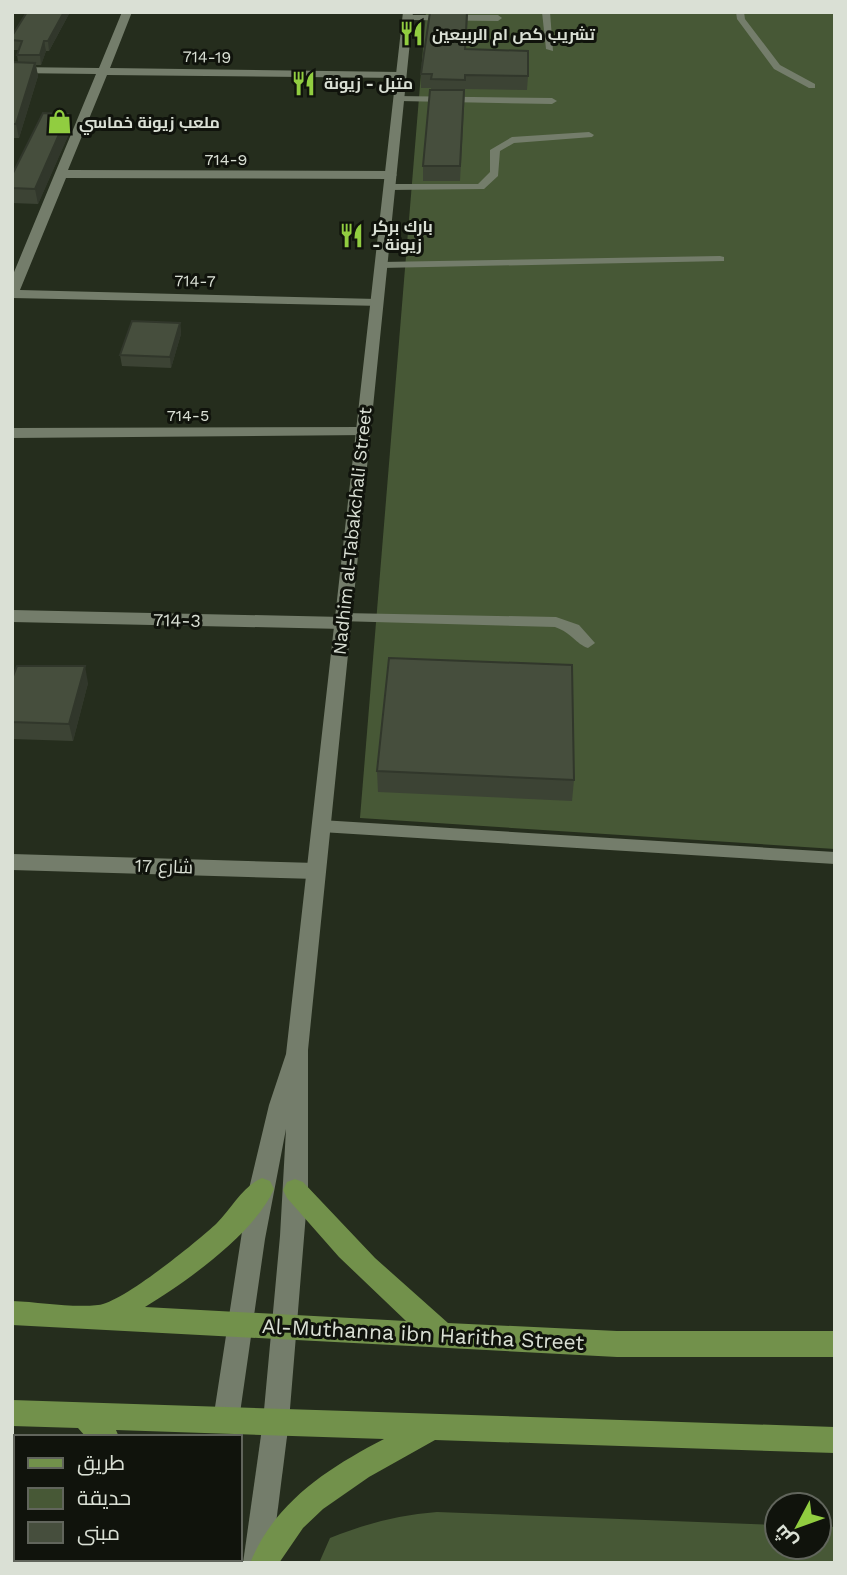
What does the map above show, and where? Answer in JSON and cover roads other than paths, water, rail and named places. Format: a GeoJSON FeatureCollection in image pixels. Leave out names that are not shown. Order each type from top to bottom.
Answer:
{"type":"FeatureCollection","features":[{"type":"Feature","properties":{"kind":"main road"},"geometry":{"type":"LineString","coordinates":[[103,1318],[165,1282],[195,1260],[246,1210],[262,1189]]}},
{"type":"Feature","properties":{"kind":"main road"},"geometry":{"type":"LineString","coordinates":[[295,1190],[366,1270],[444,1336]]}},
{"type":"Feature","properties":{"kind":"main road","name":"Al-Muthanna ibn Haritha Street"},"geometry":{"type":"LineString","coordinates":[[12,1313],[617,1344],[835,1344]]}},
{"type":"Feature","properties":{"kind":"main road"},"geometry":{"type":"LineString","coordinates":[[12,1413],[83,1415],[225,1429],[276,1421],[835,1440]]}},
{"type":"Feature","properties":{"kind":"main road"},"geometry":{"type":"LineString","coordinates":[[83,1415],[104,1435]]}},
{"type":"Feature","properties":{"kind":"main road"},"geometry":{"type":"LineString","coordinates":[[264,1563],[272,1543],[315,1499],[344,1478],[434,1427]]}},
{"type":"Feature","properties":{"kind":"street"},"geometry":{"type":"LineString","coordinates":[[12,294],[127,12]]}},
{"type":"Feature","properties":{"kind":"street","name":"Nadhim al-Tabakchali Street"},"geometry":{"type":"LineString","coordinates":[[257,1563],[276,1421],[295,1190],[299,1089],[297,1050],[408,15]]}},
{"type":"Feature","properties":{"kind":"street","name":"714-19"},"geometry":{"type":"LineString","coordinates":[[12,70],[401,75]]}},
{"type":"Feature","properties":{"kind":"street","name":"714-9"},"geometry":{"type":"LineString","coordinates":[[61,174],[390,181]]}},
{"type":"Feature","properties":{"kind":"street","name":"714-7"},"geometry":{"type":"LineString","coordinates":[[12,294],[377,303]]}},
{"type":"Feature","properties":{"kind":"street","name":"714-5"},"geometry":{"type":"LineString","coordinates":[[12,433],[363,432]]}},
{"type":"Feature","properties":{"kind":"street","name":"714-3"},"geometry":{"type":"LineString","coordinates":[[12,616],[343,620]]}},
{"type":"Feature","properties":{"kind":"street","name":"شارع 17"},"geometry":{"type":"LineString","coordinates":[[12,862],[316,871]]}},
{"type":"Feature","properties":{"kind":"street","name":"Nadhim al-Tabakchali Street"},"geometry":{"type":"LineString","coordinates":[[225,1429],[262,1189],[275,1121],[297,1050]]}},
{"type":"Feature","properties":{"kind":"lane"},"geometry":{"type":"LineString","coordinates":[[546,12],[550,49]]}},
{"type":"Feature","properties":{"kind":"lane"},"geometry":{"type":"LineString","coordinates":[[740,12],[741,19],[777,67],[812,86]]}},
{"type":"Feature","properties":{"kind":"lane"},"geometry":{"type":"LineString","coordinates":[[408,15],[499,18]]}},
{"type":"Feature","properties":{"kind":"lane"},"geometry":{"type":"LineString","coordinates":[[399,98],[552,101]]}},
{"type":"Feature","properties":{"kind":"lane"},"geometry":{"type":"LineString","coordinates":[[390,181],[480,187],[492,180],[496,172],[495,149],[502,144],[512,140],[589,135]]}},
{"type":"Feature","properties":{"kind":"lane"},"geometry":{"type":"LineString","coordinates":[[381,265],[720,260]]}},
{"type":"Feature","properties":{"kind":"lane"},"geometry":{"type":"LineString","coordinates":[[343,620],[556,622],[574,628],[588,643]]}},
{"type":"Feature","properties":{"kind":"lane"},"geometry":{"type":"LineString","coordinates":[[321,826],[835,859]]}},
{"type":"Feature","properties":{"kind":"place","name":"تشريب كص ام الربيعين"},"geometry":{"type":"Point","coordinates":[412,34]}},
{"type":"Feature","properties":{"kind":"place","name":"متبل - زيونة"},"geometry":{"type":"Point","coordinates":[304,83]}},
{"type":"Feature","properties":{"kind":"place","name":"ملعب زيونة خماسي"},"geometry":{"type":"Point","coordinates":[59,122]}},
{"type":"Feature","properties":{"kind":"place","name":"بارك بركر - زيونة"},"geometry":{"type":"Point","coordinates":[352,235]}}]}
